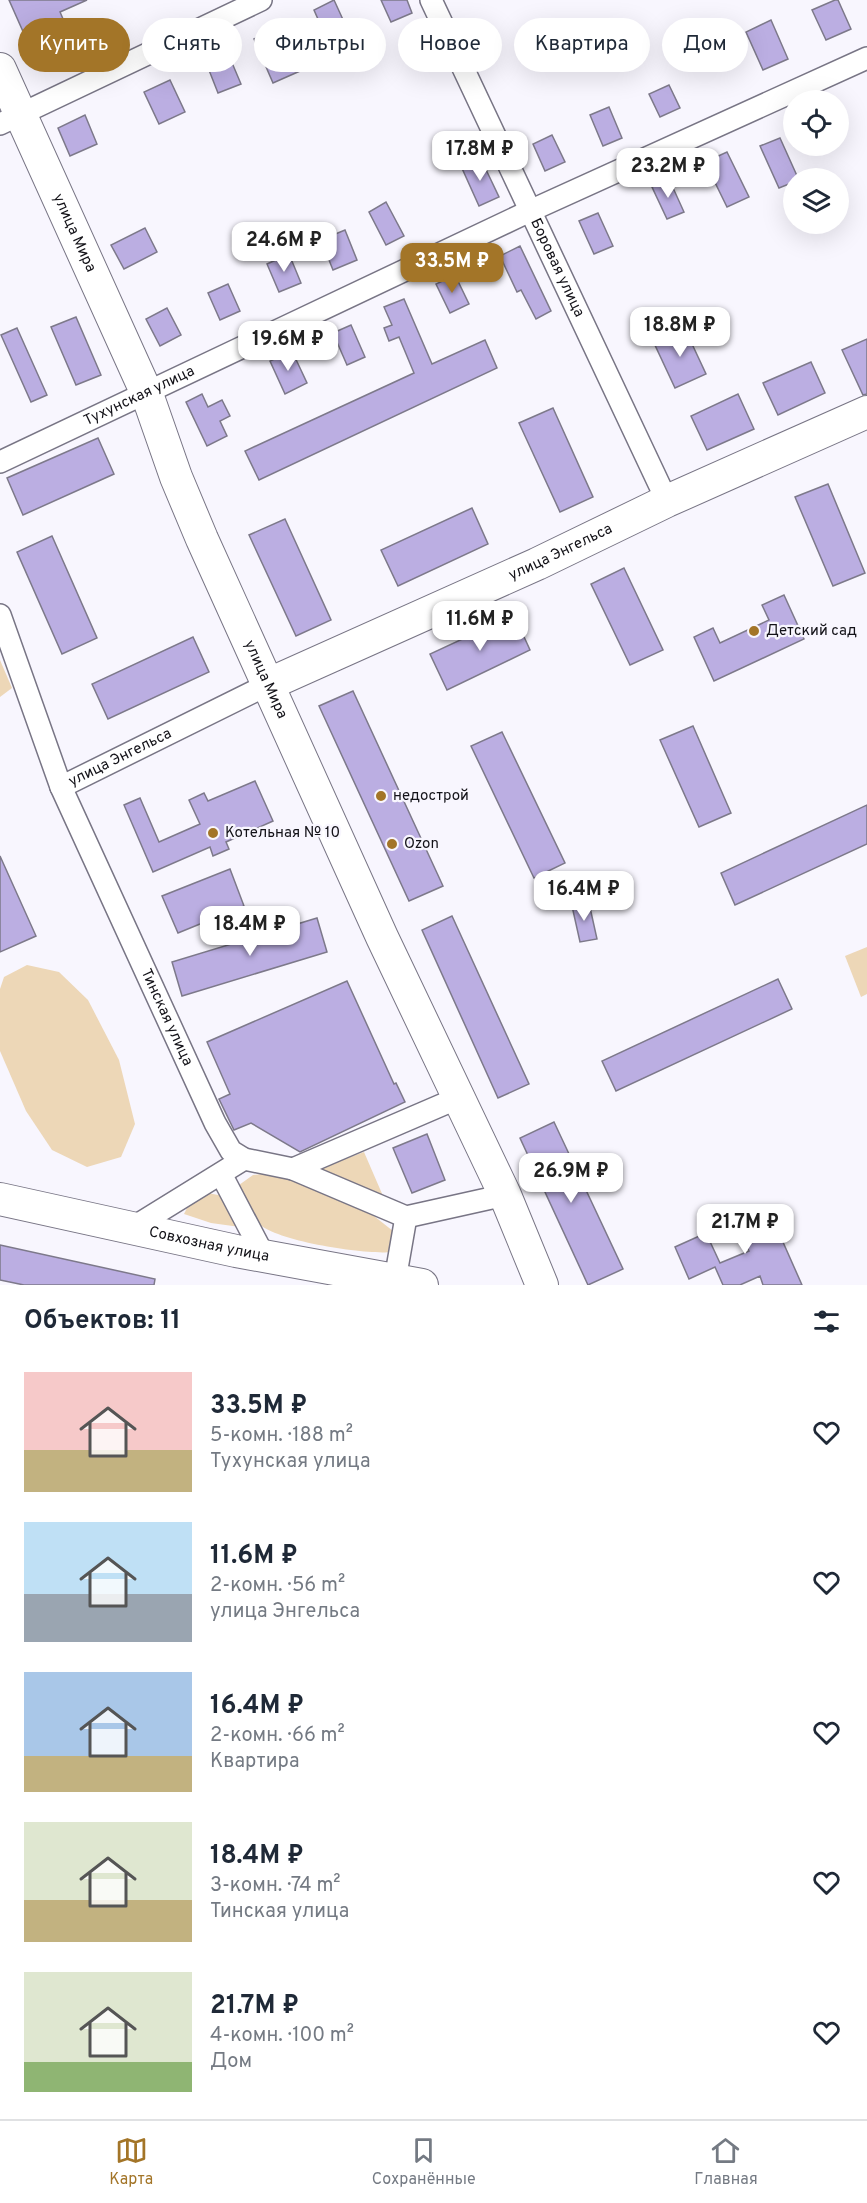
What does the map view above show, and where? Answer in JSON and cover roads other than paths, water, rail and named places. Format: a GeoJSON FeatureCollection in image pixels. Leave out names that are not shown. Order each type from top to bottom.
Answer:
{"type":"FeatureCollection","features":[{"type":"Feature","properties":{"kind":"main road","name":"улица Мира"},"geometry":{"type":"LineString","coordinates":[[0,69],[11,119],[147,394],[193,519],[382,937],[505,1195],[542,1285]]}},
{"type":"Feature","properties":{"kind":"main road","name":"улица Энгельса"},"geometry":{"type":"LineString","coordinates":[[269,684],[867,412]]}},
{"type":"Feature","properties":{"kind":"main road","name":"Совхозная улица"},"geometry":{"type":"LineString","coordinates":[[0,1199],[264,1256],[408,1282]]}},
{"type":"Feature","properties":{"kind":"street"},"geometry":{"type":"LineString","coordinates":[[11,119],[261,0]]}},
{"type":"Feature","properties":{"kind":"street","name":"Боровая улица"},"geometry":{"type":"LineString","coordinates":[[431,0],[532,210],[667,501]]}},
{"type":"Feature","properties":{"kind":"street","name":"Тухунская улица"},"geometry":{"type":"LineString","coordinates":[[0,462],[532,210],[867,58]]}},
{"type":"Feature","properties":{"kind":"street","name":"Тинская улица"},"geometry":{"type":"LineString","coordinates":[[0,615],[61,787],[215,1123],[231,1151],[244,1159]]}},
{"type":"Feature","properties":{"kind":"street","name":"улица Энгельса"},"geometry":{"type":"LineString","coordinates":[[61,787],[269,684]]}},
{"type":"Feature","properties":{"kind":"street"},"geometry":{"type":"LineString","coordinates":[[293,1168],[458,1098]]}},
{"type":"Feature","properties":{"kind":"street"},"geometry":{"type":"LineString","coordinates":[[134,1227],[244,1159],[293,1168],[406,1217],[505,1195]]}},
{"type":"Feature","properties":{"kind":"street"},"geometry":{"type":"LineString","coordinates":[[221,1174],[264,1256]]}},
{"type":"Feature","properties":{"kind":"street"},"geometry":{"type":"LineString","coordinates":[[406,1217],[408,1282]]}},
{"type":"Feature","properties":{"kind":"place","name":"Детский сад"},"geometry":{"type":"Point","coordinates":[754,631]}},
{"type":"Feature","properties":{"kind":"place","name":"недострой"},"geometry":{"type":"Point","coordinates":[381,796]}},
{"type":"Feature","properties":{"kind":"place","name":"Котельная № 10"},"geometry":{"type":"Point","coordinates":[213,833]}},
{"type":"Feature","properties":{"kind":"place","name":"Ozon"},"geometry":{"type":"Point","coordinates":[392,844]}}]}
